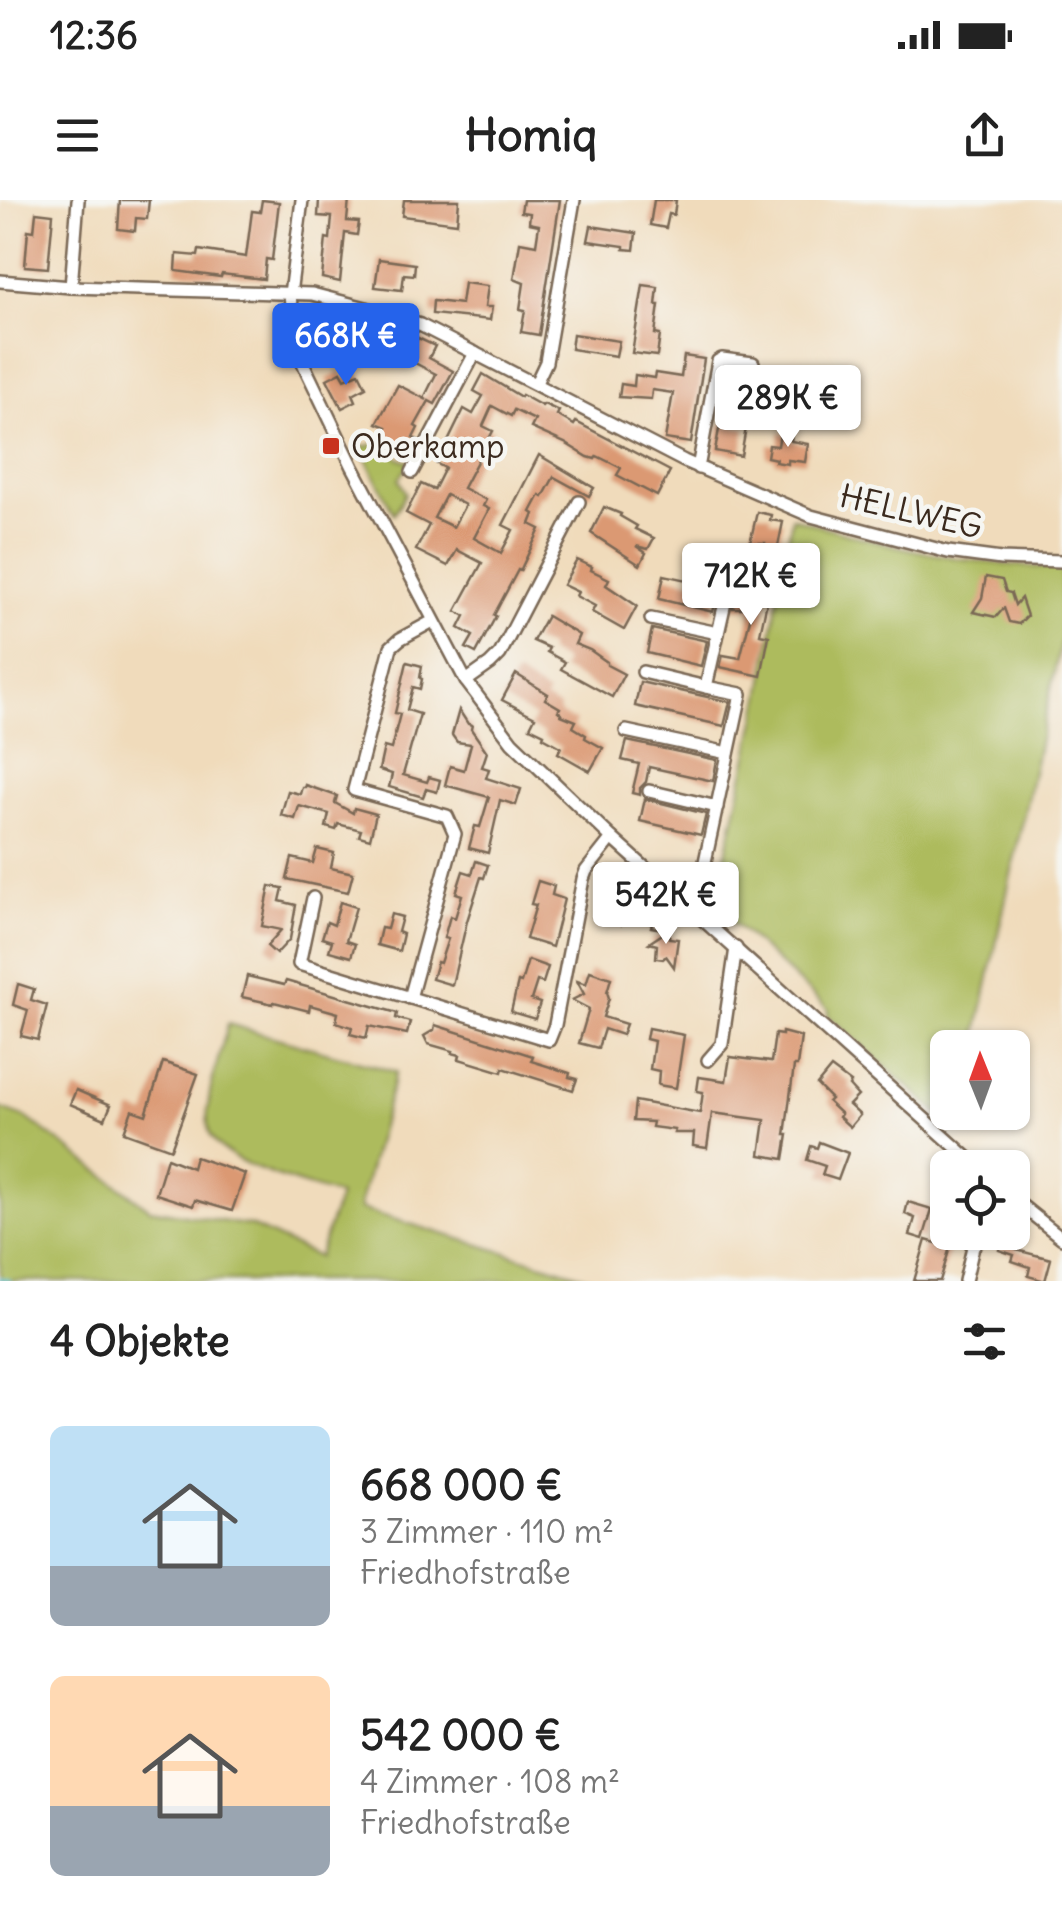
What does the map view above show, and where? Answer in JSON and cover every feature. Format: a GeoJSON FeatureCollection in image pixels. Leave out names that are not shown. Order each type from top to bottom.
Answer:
{"type":"FeatureCollection","features":[{"type":"Feature","properties":{"kind":"street"},"geometry":{"type":"LineString","coordinates":[[71,287],[78,200]]}},
{"type":"Feature","properties":{"kind":"street"},"geometry":{"type":"LineString","coordinates":[[302,200],[290,294],[303,364],[466,681],[512,742],[612,838],[959,1150]]}},
{"type":"Feature","properties":{"kind":"street"},"geometry":{"type":"LineString","coordinates":[[536,383],[546,362],[574,200]]}},
{"type":"Feature","properties":{"kind":"street"},"geometry":{"type":"LineString","coordinates":[[0,282],[290,294]]}},
{"type":"Feature","properties":{"kind":"street","name":"HELLWEG"},"geometry":{"type":"LineString","coordinates":[[290,294],[312,294],[420,325],[698,468],[811,516],[948,552],[1001,560],[1062,561]]}},
{"type":"Feature","properties":{"kind":"street"},"geometry":{"type":"LineString","coordinates":[[412,472],[476,353]]}},
{"type":"Feature","properties":{"kind":"street"},"geometry":{"type":"LineString","coordinates":[[698,468],[718,361],[753,363]]}},
{"type":"Feature","properties":{"kind":"street"},"geometry":{"type":"LineString","coordinates":[[466,681],[500,654],[579,502]]}},
{"type":"Feature","properties":{"kind":"street"},"geometry":{"type":"LineString","coordinates":[[706,686],[730,580]]}},
{"type":"Feature","properties":{"kind":"street"},"geometry":{"type":"LineString","coordinates":[[651,619],[718,633]]}},
{"type":"Feature","properties":{"kind":"street"},"geometry":{"type":"LineString","coordinates":[[410,998],[455,834],[447,816],[354,790],[391,647],[432,621]]}},
{"type":"Feature","properties":{"kind":"street"},"geometry":{"type":"LineString","coordinates":[[642,672],[741,694],[700,885],[686,905]]}},
{"type":"Feature","properties":{"kind":"street"},"geometry":{"type":"LineString","coordinates":[[626,730],[728,753]]}},
{"type":"Feature","properties":{"kind":"street"},"geometry":{"type":"LineString","coordinates":[[649,791],[717,807]]}},
{"type":"Feature","properties":{"kind":"street"},"geometry":{"type":"LineString","coordinates":[[313,898],[299,964],[549,1040],[586,870],[612,838]]}},
{"type":"Feature","properties":{"kind":"street"},"geometry":{"type":"LineString","coordinates":[[708,1060],[722,1044],[736,948]]}},
{"type":"Feature","properties":{"kind":"street"},"geometry":{"type":"LineString","coordinates":[[1030,1213],[1062,1238]]}},
{"type":"Feature","properties":{"kind":"street"},"geometry":{"type":"LineString","coordinates":[[965,1281],[972,1250]]}},
{"type":"Feature","properties":{"kind":"green space"},"geometry":{"type":"Polygon","coordinates":[[[378,444],[411,462],[399,479],[406,493],[394,514],[360,447],[378,444]]]}},
{"type":"Feature","properties":{"kind":"green space"},"geometry":{"type":"Polygon","coordinates":[[[792,517],[925,552],[993,563],[1062,568],[1062,637],[978,1030],[930,1030],[930,1106],[714,907],[761,697],[792,517]]]}},
{"type":"Feature","properties":{"kind":"green space"},"geometry":{"type":"Polygon","coordinates":[[[228,1024],[396,1072],[360,1209],[600,1281],[0,1281],[0,1108],[27,1118],[150,1209],[251,1226],[318,1257],[339,1196],[246,1164],[216,1143],[209,1131],[210,1092],[228,1024]]]}},
{"type":"Feature","properties":{"kind":"building"},"geometry":{"type":"Polygon","coordinates":[[[120,200],[149,200],[147,219],[136,218],[135,231],[118,229],[120,200]]]}},
{"type":"Feature","properties":{"kind":"building"},"geometry":{"type":"Polygon","coordinates":[[[262,200],[279,202],[272,260],[266,259],[264,279],[176,271],[177,254],[198,256],[199,250],[246,257],[252,211],[260,212],[262,200]]]}},
{"type":"Feature","properties":{"kind":"building"},"geometry":{"type":"Polygon","coordinates":[[[319,200],[349,200],[347,221],[359,222],[357,235],[345,233],[340,282],[322,278],[332,217],[318,216],[319,200]]]}},
{"type":"Feature","properties":{"kind":"building"},"geometry":{"type":"Polygon","coordinates":[[[404,200],[459,200],[457,223],[402,216],[404,200]]]}},
{"type":"Feature","properties":{"kind":"building"},"geometry":{"type":"Polygon","coordinates":[[[523,200],[560,200],[539,335],[521,332],[524,283],[514,279],[520,242],[536,245],[539,225],[529,223],[530,213],[521,212],[523,200]]]}},
{"type":"Feature","properties":{"kind":"building"},"geometry":{"type":"Polygon","coordinates":[[[654,200],[676,200],[674,215],[669,214],[666,228],[650,225],[654,200]]]}},
{"type":"Feature","properties":{"kind":"building"},"geometry":{"type":"Polygon","coordinates":[[[36,212],[53,214],[48,268],[25,266],[28,230],[34,231],[36,212]]]}},
{"type":"Feature","properties":{"kind":"building"},"geometry":{"type":"Polygon","coordinates":[[[591,226],[636,233],[634,250],[588,241],[591,226]]]}},
{"type":"Feature","properties":{"kind":"building"},"geometry":{"type":"Polygon","coordinates":[[[379,259],[415,264],[414,275],[404,274],[402,290],[375,287],[379,259]]]}},
{"type":"Feature","properties":{"kind":"building"},"geometry":{"type":"Polygon","coordinates":[[[464,283],[488,286],[485,307],[492,307],[490,320],[432,314],[433,301],[461,304],[464,283]]]}},
{"type":"Feature","properties":{"kind":"building"},"geometry":{"type":"Polygon","coordinates":[[[643,285],[658,287],[657,356],[632,353],[643,285]]]}},
{"type":"Feature","properties":{"kind":"building"},"geometry":{"type":"Polygon","coordinates":[[[320,309],[383,326],[403,337],[405,333],[418,338],[435,346],[429,358],[453,371],[435,404],[429,401],[415,426],[418,428],[413,438],[418,440],[409,457],[379,441],[387,427],[377,423],[398,385],[427,400],[424,398],[436,374],[407,359],[406,362],[383,344],[316,324],[320,309]]]}},
{"type":"Feature","properties":{"kind":"building"},"geometry":{"type":"Polygon","coordinates":[[[573,334],[619,341],[616,356],[571,349],[573,334]]]}},
{"type":"Feature","properties":{"kind":"building"},"geometry":{"type":"Polygon","coordinates":[[[684,356],[704,359],[691,443],[665,439],[673,393],[652,390],[651,399],[619,397],[621,384],[634,386],[635,375],[681,377],[684,356]]]}},
{"type":"Feature","properties":{"kind":"building"},"geometry":{"type":"Polygon","coordinates":[[[341,372],[345,379],[359,373],[366,387],[353,394],[356,401],[342,408],[327,379],[341,372]]]}},
{"type":"Feature","properties":{"kind":"building"},"geometry":{"type":"Polygon","coordinates":[[[483,374],[521,397],[559,411],[557,415],[574,425],[576,422],[670,471],[657,496],[617,475],[621,468],[597,456],[588,457],[531,428],[535,420],[514,410],[511,416],[492,406],[483,426],[493,431],[463,488],[486,500],[483,506],[489,509],[474,538],[501,553],[513,530],[503,525],[539,455],[594,488],[589,496],[554,477],[543,497],[540,495],[530,524],[540,529],[476,653],[466,648],[473,636],[459,628],[465,616],[456,611],[482,563],[457,550],[448,566],[416,550],[429,525],[406,513],[421,484],[434,490],[445,468],[437,464],[464,409],[473,414],[483,396],[474,391],[483,374]],[[446,495],[434,518],[453,527],[465,505],[446,495]]]}},
{"type":"Feature","properties":{"kind":"building"},"geometry":{"type":"Polygon","coordinates":[[[771,375],[817,384],[814,401],[806,400],[805,405],[776,400],[777,395],[768,394],[771,375]]]}},
{"type":"Feature","properties":{"kind":"building"},"geometry":{"type":"Polygon","coordinates":[[[726,376],[750,380],[746,401],[722,397],[726,376]]]}},
{"type":"Feature","properties":{"kind":"building"},"geometry":{"type":"Polygon","coordinates":[[[720,424],[746,428],[741,456],[715,451],[720,424]]]}},
{"type":"Feature","properties":{"kind":"building"},"geometry":{"type":"Polygon","coordinates":[[[780,433],[792,435],[791,441],[808,444],[805,462],[788,460],[788,464],[767,457],[769,445],[778,446],[780,433]]]}},
{"type":"Feature","properties":{"kind":"building"},"geometry":{"type":"Polygon","coordinates":[[[604,507],[621,514],[637,526],[635,529],[654,538],[648,549],[636,546],[646,553],[640,565],[591,533],[604,507]]]}},
{"type":"Feature","properties":{"kind":"building"},"geometry":{"type":"Polygon","coordinates":[[[757,512],[783,522],[777,551],[764,548],[765,543],[750,543],[757,512]]]}},
{"type":"Feature","properties":{"kind":"building"},"geometry":{"type":"Polygon","coordinates":[[[577,560],[609,579],[606,585],[637,606],[624,630],[592,612],[595,606],[563,585],[577,560]]]}},
{"type":"Feature","properties":{"kind":"building"},"geometry":{"type":"Polygon","coordinates":[[[664,575],[719,587],[713,612],[659,599],[664,575]]]}},
{"type":"Feature","properties":{"kind":"building"},"geometry":{"type":"Polygon","coordinates":[[[738,576],[758,580],[757,585],[770,588],[760,634],[769,636],[761,676],[720,667],[723,655],[740,658],[751,615],[751,608],[733,608],[738,576]]]}},
{"type":"Feature","properties":{"kind":"building"},"geometry":{"type":"Polygon","coordinates":[[[986,577],[1002,580],[1015,605],[1021,598],[1027,616],[1019,624],[1009,622],[1004,608],[996,617],[973,612],[982,598],[986,577]]]}},
{"type":"Feature","properties":{"kind":"building"},"geometry":{"type":"Polygon","coordinates":[[[547,616],[579,635],[575,644],[624,674],[612,697],[561,669],[565,662],[533,641],[547,616]]]}},
{"type":"Feature","properties":{"kind":"building"},"geometry":{"type":"Polygon","coordinates":[[[652,629],[707,641],[701,666],[647,653],[652,629]]]}},
{"type":"Feature","properties":{"kind":"building"},"geometry":{"type":"Polygon","coordinates":[[[407,662],[422,666],[422,679],[420,689],[413,687],[407,710],[420,714],[403,775],[427,782],[429,777],[440,780],[437,792],[426,789],[423,797],[389,787],[392,774],[379,770],[384,747],[391,749],[407,662]]]}},
{"type":"Feature","properties":{"kind":"building"},"geometry":{"type":"Polygon","coordinates":[[[516,674],[548,694],[545,699],[560,708],[561,715],[576,721],[573,727],[603,748],[590,771],[558,753],[561,747],[530,727],[535,717],[502,700],[516,674]]]}},
{"type":"Feature","properties":{"kind":"building"},"geometry":{"type":"Polygon","coordinates":[[[640,682],[730,702],[724,726],[635,706],[640,682]]]}},
{"type":"Feature","properties":{"kind":"building"},"geometry":{"type":"Polygon","coordinates":[[[459,710],[487,752],[482,767],[489,769],[486,778],[521,789],[516,805],[500,800],[488,853],[469,848],[489,797],[445,785],[450,766],[464,770],[471,744],[457,742],[452,735],[459,710]]]}},
{"type":"Feature","properties":{"kind":"building"},"geometry":{"type":"Polygon","coordinates":[[[627,741],[717,760],[713,781],[649,767],[640,795],[632,793],[639,764],[622,760],[627,741]]]}},
{"type":"Feature","properties":{"kind":"building"},"geometry":{"type":"Polygon","coordinates":[[[305,785],[337,796],[335,803],[353,813],[354,808],[376,814],[370,839],[359,836],[361,830],[338,824],[336,830],[326,827],[329,814],[299,806],[295,819],[281,815],[288,791],[300,794],[305,785]]]}},
{"type":"Feature","properties":{"kind":"building"},"geometry":{"type":"Polygon","coordinates":[[[645,799],[706,814],[701,835],[640,821],[645,799]]]}},
{"type":"Feature","properties":{"kind":"building"},"geometry":{"type":"Polygon","coordinates":[[[317,849],[334,853],[331,868],[353,873],[348,892],[287,879],[292,858],[313,863],[317,849]]]}},
{"type":"Feature","properties":{"kind":"building"},"geometry":{"type":"Polygon","coordinates":[[[476,861],[488,865],[467,921],[452,985],[432,979],[448,939],[444,938],[450,916],[455,918],[462,895],[456,893],[463,871],[472,874],[476,861]]]}},
{"type":"Feature","properties":{"kind":"building"},"geometry":{"type":"Polygon","coordinates":[[[604,876],[621,881],[617,895],[647,904],[644,912],[654,910],[661,915],[668,930],[625,916],[621,925],[607,920],[612,904],[597,899],[604,876]]]}},
{"type":"Feature","properties":{"kind":"building"},"geometry":{"type":"Polygon","coordinates":[[[538,881],[554,886],[552,895],[564,899],[552,947],[526,939],[538,881]]]}},
{"type":"Feature","properties":{"kind":"building"},"geometry":{"type":"Polygon","coordinates":[[[270,886],[283,888],[280,901],[296,905],[290,939],[276,954],[267,946],[281,930],[262,926],[270,886]]]}},
{"type":"Feature","properties":{"kind":"building"},"geometry":{"type":"Polygon","coordinates":[[[340,902],[356,907],[346,941],[355,944],[351,957],[329,951],[332,941],[322,938],[327,922],[334,925],[340,902]]]}},
{"type":"Feature","properties":{"kind":"building"},"geometry":{"type":"Polygon","coordinates":[[[391,914],[402,917],[399,951],[377,945],[381,928],[387,929],[391,914]]]}},
{"type":"Feature","properties":{"kind":"building"},"geometry":{"type":"Polygon","coordinates":[[[670,929],[669,938],[678,939],[674,967],[666,956],[656,958],[657,945],[649,943],[670,929]]]}},
{"type":"Feature","properties":{"kind":"building"},"geometry":{"type":"Polygon","coordinates":[[[528,960],[548,967],[543,983],[537,981],[531,1000],[540,1003],[535,1019],[511,1012],[528,960]]]}},
{"type":"Feature","properties":{"kind":"building"},"geometry":{"type":"Polygon","coordinates":[[[590,971],[611,978],[603,1017],[626,1024],[622,1035],[604,1029],[598,1048],[579,1043],[589,1009],[572,1000],[584,994],[577,981],[586,984],[590,971]]]}},
{"type":"Feature","properties":{"kind":"building"},"geometry":{"type":"Polygon","coordinates":[[[247,976],[284,985],[286,981],[397,1013],[396,1018],[410,1022],[407,1034],[369,1026],[366,1038],[350,1034],[352,1027],[336,1022],[338,1013],[310,1005],[309,1011],[242,997],[247,976]]]}},
{"type":"Feature","properties":{"kind":"building"},"geometry":{"type":"Polygon","coordinates":[[[18,984],[34,989],[31,1000],[47,1005],[38,1040],[21,1036],[28,1010],[13,1005],[18,984]]]}},
{"type":"Feature","properties":{"kind":"building"},"geometry":{"type":"Polygon","coordinates":[[[435,1025],[533,1056],[531,1061],[570,1073],[569,1077],[577,1079],[573,1090],[459,1059],[460,1055],[453,1051],[428,1044],[424,1036],[435,1025]]]}},
{"type":"Feature","properties":{"kind":"building"},"geometry":{"type":"Polygon","coordinates":[[[648,1028],[684,1035],[676,1088],[658,1085],[659,1071],[650,1069],[654,1041],[646,1039],[648,1028]]]}},
{"type":"Feature","properties":{"kind":"building"},"geometry":{"type":"Polygon","coordinates":[[[775,1034],[801,1037],[784,1159],[760,1155],[765,1120],[712,1113],[707,1148],[693,1146],[694,1133],[674,1133],[675,1130],[652,1127],[653,1122],[633,1121],[635,1101],[700,1113],[703,1092],[697,1091],[699,1077],[726,1081],[730,1057],[771,1062],[775,1034]]]}},
{"type":"Feature","properties":{"kind":"building"},"geometry":{"type":"Polygon","coordinates":[[[163,1062],[198,1074],[171,1149],[124,1132],[132,1110],[146,1115],[163,1062]]]}},
{"type":"Feature","properties":{"kind":"building"},"geometry":{"type":"Polygon","coordinates":[[[831,1068],[851,1083],[849,1086],[858,1096],[849,1105],[860,1115],[850,1127],[817,1085],[831,1068]]]}},
{"type":"Feature","properties":{"kind":"building"},"geometry":{"type":"Polygon","coordinates":[[[76,1090],[111,1105],[105,1119],[70,1104],[76,1090]]]}},
{"type":"Feature","properties":{"kind":"building"},"geometry":{"type":"Polygon","coordinates":[[[819,1142],[848,1153],[838,1180],[822,1175],[825,1166],[807,1160],[811,1146],[817,1148],[819,1142]]]}},
{"type":"Feature","properties":{"kind":"building"},"geometry":{"type":"Polygon","coordinates":[[[195,1157],[245,1174],[232,1211],[195,1200],[193,1206],[156,1194],[167,1158],[192,1168],[195,1157]]]}},
{"type":"Feature","properties":{"kind":"building"},"geometry":{"type":"Polygon","coordinates":[[[908,1202],[930,1208],[923,1239],[910,1235],[915,1218],[905,1214],[908,1202]]]}},
{"type":"Feature","properties":{"kind":"building"},"geometry":{"type":"Polygon","coordinates":[[[926,1240],[930,1241],[930,1250],[949,1250],[940,1281],[914,1281],[926,1240]]]}},
{"type":"Feature","properties":{"kind":"building"},"geometry":{"type":"Polygon","coordinates":[[[999,1250],[1051,1259],[1045,1281],[1028,1276],[1030,1267],[1012,1261],[1014,1255],[999,1250]]]}},
{"type":"Feature","properties":{"kind":"waterway"},"geometry":{"type":"LineString","coordinates":[[0,1279],[9,1281]]}},
{"type":"Feature","properties":{"kind":"place","name":"Oberkamp"},"geometry":{"type":"Point","coordinates":[331,446]}}]}
